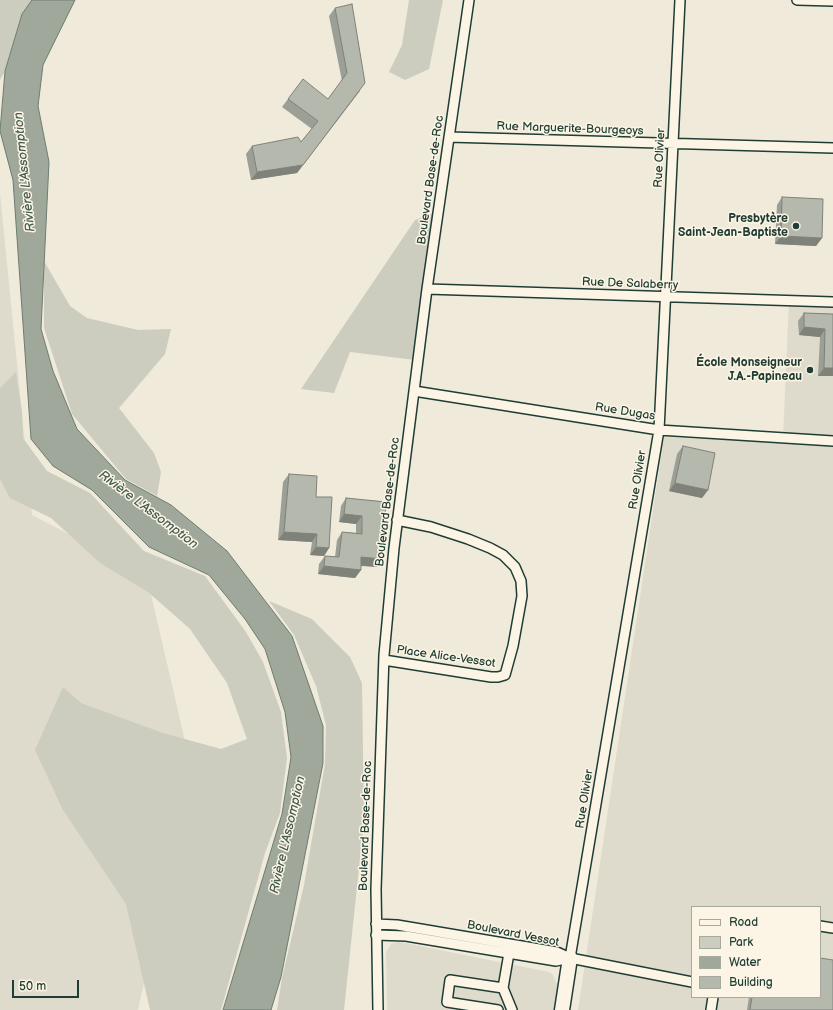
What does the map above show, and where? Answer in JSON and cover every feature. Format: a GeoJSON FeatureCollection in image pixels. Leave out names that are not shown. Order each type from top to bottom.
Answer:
{"type":"FeatureCollection","features":[{"type":"Feature","properties":{"kind":"highway"},"geometry":{"type":"LineString","coordinates":[[562,1010],[570,958]]}},
{"type":"Feature","properties":{"kind":"street","name":"Boulevard Base-de-Roc"},"geometry":{"type":"LineString","coordinates":[[378,1010],[376,889],[384,660],[397,520],[427,289],[469,0]]}},
{"type":"Feature","properties":{"kind":"street","name":"Rue Olivier"},"geometry":{"type":"LineString","coordinates":[[570,958],[658,430],[680,0]]}},
{"type":"Feature","properties":{"kind":"street"},"geometry":{"type":"LineString","coordinates":[[797,0],[833,1]]}},
{"type":"Feature","properties":{"kind":"street","name":"Rue Marguerite-Bourgeoys"},"geometry":{"type":"LineString","coordinates":[[449,137],[833,148]]}},
{"type":"Feature","properties":{"kind":"street","name":"Rue De Salaberry"},"geometry":{"type":"LineString","coordinates":[[427,289],[833,302]]}},
{"type":"Feature","properties":{"kind":"street","name":"Rue Dugas"},"geometry":{"type":"LineString","coordinates":[[414,391],[658,430],[833,442]]}},
{"type":"Feature","properties":{"kind":"street","name":"Place Alice-Vessot"},"geometry":{"type":"LineString","coordinates":[[384,660],[491,677],[504,675],[513,646],[522,596],[521,581],[515,567],[503,555],[468,539],[431,527],[397,520]]}},
{"type":"Feature","properties":{"kind":"street","name":"Boulevard Vessot"},"geometry":{"type":"LineString","coordinates":[[376,924],[396,925],[557,952],[570,958]]}},
{"type":"Feature","properties":{"kind":"street"},"geometry":{"type":"LineString","coordinates":[[821,926],[833,928]]}},
{"type":"Feature","properties":{"kind":"street","name":"Boulevard Vessot"},"geometry":{"type":"LineString","coordinates":[[376,935],[406,936],[556,961],[570,958]]}},
{"type":"Feature","properties":{"kind":"street"},"geometry":{"type":"LineString","coordinates":[[509,953],[503,988],[512,1010]]}},
{"type":"Feature","properties":{"kind":"street"},"geometry":{"type":"LineString","coordinates":[[570,958],[691,982]]}},
{"type":"Feature","properties":{"kind":"street"},"geometry":{"type":"LineString","coordinates":[[498,1010],[445,1006],[450,980],[503,988]]}},
{"type":"Feature","properties":{"kind":"street"},"geometry":{"type":"LineString","coordinates":[[711,1010],[713,998]]}},
{"type":"Feature","properties":{"kind":"shaded area"},"geometry":{"type":"Polygon","coordinates":[[[0,193],[32,515],[105,553],[149,586],[191,767],[138,1010],[0,1010],[0,193]]]}},
{"type":"Feature","properties":{"kind":"shaded area","name":"École Monseigneur J.A.-Papineau"},"geometry":{"type":"Polygon","coordinates":[[[789,301],[833,302],[833,441],[783,438],[789,301]]]}},
{"type":"Feature","properties":{"kind":"shaded area"},"geometry":{"type":"Polygon","coordinates":[[[664,437],[833,445],[833,1010],[578,1010],[664,437]]]}},
{"type":"Feature","properties":{"kind":"shaded area"},"geometry":{"type":"Polygon","coordinates":[[[398,942],[549,972],[553,975],[557,984],[558,994],[555,1010],[387,1010],[386,952],[391,944],[398,942]]]}},
{"type":"Feature","properties":{"kind":"green space"},"geometry":{"type":"Polygon","coordinates":[[[0,0],[32,0],[22,14],[5,71],[0,80],[0,0]]]}},
{"type":"Feature","properties":{"kind":"green space"},"geometry":{"type":"Polygon","coordinates":[[[409,0],[443,0],[429,69],[405,80],[389,72],[402,45],[409,0]]]}},
{"type":"Feature","properties":{"kind":"green space"},"geometry":{"type":"Polygon","coordinates":[[[436,212],[415,360],[350,352],[334,393],[301,389],[415,220],[436,212]]]}},
{"type":"Feature","properties":{"kind":"green space"},"geometry":{"type":"Polygon","coordinates":[[[44,261],[70,306],[87,318],[138,330],[171,329],[165,354],[119,408],[154,453],[161,472],[157,496],[126,479],[72,414],[44,328],[44,261]]]}},
{"type":"Feature","properties":{"kind":"green space"},"geometry":{"type":"Polygon","coordinates":[[[16,372],[22,412],[23,438],[47,471],[90,493],[144,551],[205,576],[246,632],[263,662],[281,712],[287,758],[280,813],[265,853],[221,1010],[150,1010],[126,904],[63,810],[35,750],[63,687],[81,703],[163,733],[221,749],[247,739],[227,683],[190,629],[148,592],[100,563],[51,518],[10,498],[0,479],[0,388],[16,372]]]}},
{"type":"Feature","properties":{"kind":"green space"},"geometry":{"type":"Polygon","coordinates":[[[269,601],[312,619],[350,657],[362,683],[364,820],[344,1010],[277,1010],[282,978],[304,885],[325,764],[326,725],[316,686],[294,635],[269,601]]]}},
{"type":"Feature","properties":{"kind":"water","name":"Rivière L'Assomption"},"geometry":{"type":"Polygon","coordinates":[[[32,0],[75,0],[43,65],[38,106],[49,162],[41,329],[53,371],[77,429],[125,480],[171,505],[227,551],[292,636],[323,726],[323,763],[281,977],[271,1010],[223,1010],[282,814],[291,757],[285,712],[265,649],[245,619],[209,575],[149,547],[92,490],[53,466],[31,439],[13,180],[0,131],[5,71],[22,14],[32,0]]]}},
{"type":"Feature","properties":{"kind":"building"},"geometry":{"type":"Polygon","coordinates":[[[352,4],[365,83],[303,165],[257,172],[252,146],[298,137],[301,142],[318,121],[288,99],[303,79],[328,99],[347,73],[335,8],[352,4]]]}},
{"type":"Feature","properties":{"kind":"building","name":"Presbytère Saint-Jean-Baptiste"},"geometry":{"type":"Polygon","coordinates":[[[782,197],[823,199],[822,238],[781,236],[782,197]]]}},
{"type":"Feature","properties":{"kind":"building"},"geometry":{"type":"Polygon","coordinates":[[[804,313],[833,314],[833,368],[824,368],[825,329],[804,327],[804,313]]]}},
{"type":"Feature","properties":{"kind":"building"},"geometry":{"type":"Polygon","coordinates":[[[683,446],[715,453],[708,490],[675,483],[683,446]]]}},
{"type":"Feature","properties":{"kind":"building"},"geometry":{"type":"Polygon","coordinates":[[[289,474],[317,476],[316,497],[332,497],[329,548],[316,547],[317,534],[284,532],[289,474]]]}},
{"type":"Feature","properties":{"kind":"building"},"geometry":{"type":"Polygon","coordinates":[[[346,498],[386,502],[382,559],[361,557],[361,570],[324,566],[325,556],[339,557],[342,532],[362,534],[362,516],[344,514],[346,498]]]}},
{"type":"Feature","properties":{"kind":"building"},"geometry":{"type":"Polygon","coordinates":[[[821,958],[833,960],[833,1010],[750,1010],[752,998],[821,998],[821,958]]]}},
{"type":"Feature","properties":{"kind":"place","name":"Presbytère Saint-Jean-Baptiste"},"geometry":{"type":"Point","coordinates":[796,226]}},
{"type":"Feature","properties":{"kind":"place","name":"École Monseigneur J.A.-Papineau"},"geometry":{"type":"Point","coordinates":[810,370]}}]}
